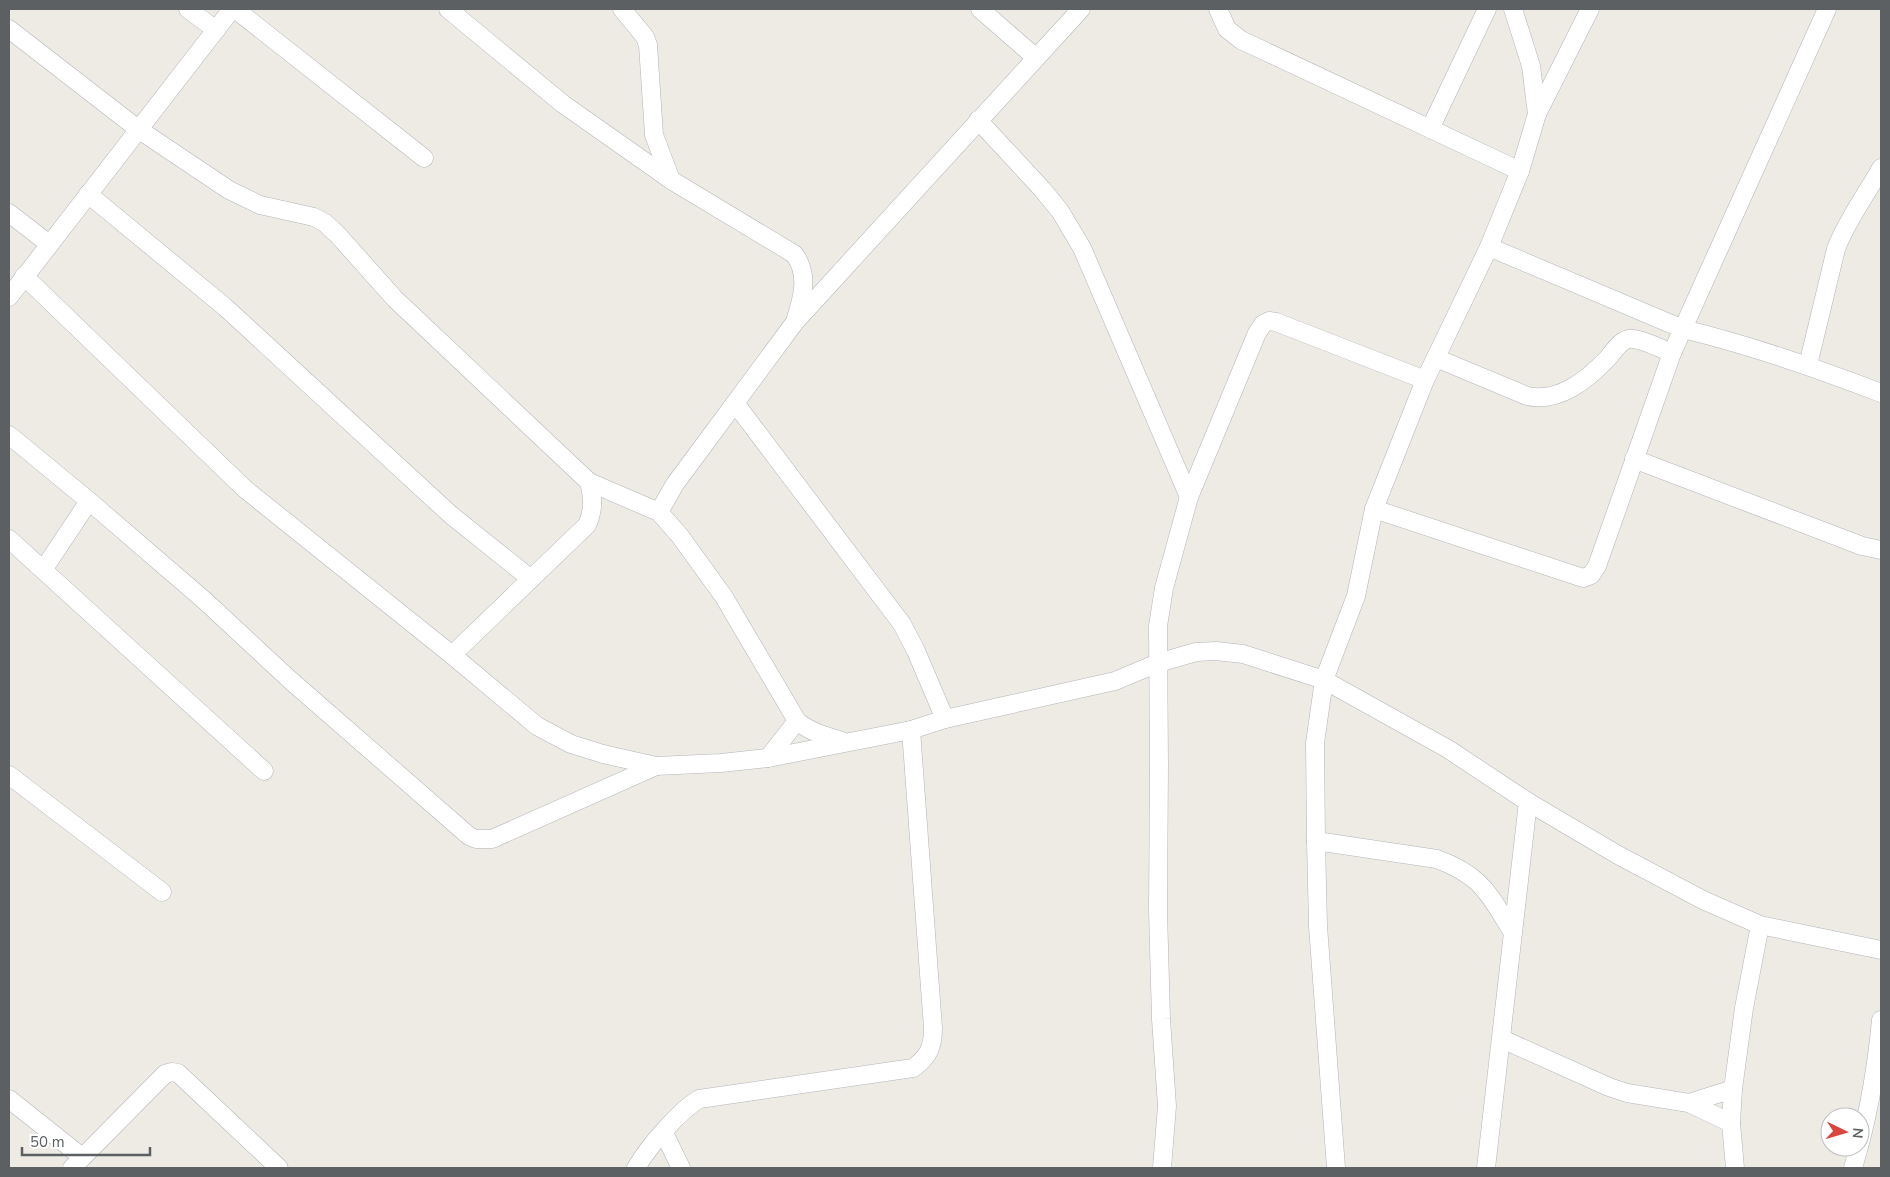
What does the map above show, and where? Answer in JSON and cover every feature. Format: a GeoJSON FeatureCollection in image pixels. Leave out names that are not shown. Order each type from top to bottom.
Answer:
{"type":"FeatureCollection","features":[{"type":"Feature","properties":{"kind":"street"},"geometry":{"type":"LineString","coordinates":[[188,9],[216,30]]}},
{"type":"Feature","properties":{"kind":"street"},"geometry":{"type":"LineString","coordinates":[[9,297],[48,244],[234,9],[424,158]]}},
{"type":"Feature","properties":{"kind":"street"},"geometry":{"type":"LineString","coordinates":[[448,9],[563,104],[671,180],[794,254],[799,260],[803,286],[801,302],[794,322]]}},
{"type":"Feature","properties":{"kind":"street"},"geometry":{"type":"LineString","coordinates":[[622,9],[645,37],[648,45],[654,136],[671,180]]}},
{"type":"Feature","properties":{"kind":"street"},"geometry":{"type":"LineString","coordinates":[[980,9],[1035,57]]}},
{"type":"Feature","properties":{"kind":"street"},"geometry":{"type":"LineString","coordinates":[[659,512],[675,484],[794,322],[1081,9]]}},
{"type":"Feature","properties":{"kind":"street"},"geometry":{"type":"LineString","coordinates":[[1218,9],[1227,29],[1241,40],[1520,171]]}},
{"type":"Feature","properties":{"kind":"street"},"geometry":{"type":"LineString","coordinates":[[1430,129],[1487,9]]}},
{"type":"Feature","properties":{"kind":"street"},"geometry":{"type":"LineString","coordinates":[[1513,9],[1531,66],[1537,114]]}},
{"type":"Feature","properties":{"kind":"street"},"geometry":{"type":"LineString","coordinates":[[1336,1168],[1319,935],[1316,841],[1315,743],[1324,680],[1356,596],[1374,509],[1426,380],[1489,247],[1520,171],[1537,114],[1590,9]]}},
{"type":"Feature","properties":{"kind":"street"},"geometry":{"type":"LineString","coordinates":[[1374,509],[1583,578],[1591,575],[1597,566],[1672,353],[1827,9]]}},
{"type":"Feature","properties":{"kind":"street"},"geometry":{"type":"LineString","coordinates":[[9,29],[138,129],[245,198],[260,206],[314,218],[338,234],[395,299],[589,482],[659,512],[680,536],[724,597],[797,721],[820,734],[844,742]]}},
{"type":"Feature","properties":{"kind":"street"},"geometry":{"type":"LineString","coordinates":[[978,120],[1060,211],[1082,248],[1189,497]]}},
{"type":"Feature","properties":{"kind":"street"},"geometry":{"type":"LineString","coordinates":[[1808,365],[1836,249],[1842,232],[1865,198],[1881,168]]}},
{"type":"Feature","properties":{"kind":"street"},"geometry":{"type":"LineString","coordinates":[[88,194],[225,307],[451,515],[531,578]]}},
{"type":"Feature","properties":{"kind":"street"},"geometry":{"type":"LineString","coordinates":[[9,213],[48,244]]}},
{"type":"Feature","properties":{"kind":"street"},"geometry":{"type":"LineString","coordinates":[[1489,247],[1683,328],[1808,365],[1881,393]]}},
{"type":"Feature","properties":{"kind":"street"},"geometry":{"type":"LineString","coordinates":[[24,276],[245,490],[452,655],[537,726],[571,744],[603,754],[656,766],[721,763],[768,758],[910,730],[945,719],[1115,681],[1158,663],[1196,652],[1216,651],[1243,654],[1324,680],[1448,749],[1528,802],[1618,855],[1703,900],[1760,925],[1881,950]]}},
{"type":"Feature","properties":{"kind":"street"},"geometry":{"type":"LineString","coordinates":[[1162,1168],[1167,1106],[1161,1019],[1158,910],[1158,626],[1164,588],[1189,497],[1257,333],[1263,324],[1269,321],[1276,322],[1426,380]]}},
{"type":"Feature","properties":{"kind":"street"},"geometry":{"type":"LineString","coordinates":[[1436,358],[1527,396],[1537,398],[1561,393],[1588,378],[1627,339],[1636,340],[1672,353]]}},
{"type":"Feature","properties":{"kind":"street"},"geometry":{"type":"LineString","coordinates":[[735,403],[902,624],[916,651],[945,719]]}},
{"type":"Feature","properties":{"kind":"street"},"geometry":{"type":"LineString","coordinates":[[9,435],[89,500],[204,600],[289,679],[469,836],[476,839],[492,839],[656,766]]}},
{"type":"Feature","properties":{"kind":"street"},"geometry":{"type":"LineString","coordinates":[[1634,459],[1862,546],[1881,550]]}},
{"type":"Feature","properties":{"kind":"street"},"geometry":{"type":"LineString","coordinates":[[452,655],[587,525],[593,507],[589,482]]}},
{"type":"Feature","properties":{"kind":"street"},"geometry":{"type":"LineString","coordinates":[[44,570],[89,500]]}},
{"type":"Feature","properties":{"kind":"street"},"geometry":{"type":"LineString","coordinates":[[9,539],[264,771]]}},
{"type":"Feature","properties":{"kind":"street"},"geometry":{"type":"LineString","coordinates":[[768,758],[797,721]]}},
{"type":"Feature","properties":{"kind":"street"},"geometry":{"type":"LineString","coordinates":[[636,1168],[645,1154],[681,1112],[700,1099],[913,1068],[928,1054],[933,1043],[933,1028],[910,730]]}},
{"type":"Feature","properties":{"kind":"street"},"geometry":{"type":"LineString","coordinates":[[9,775],[162,892]]}},
{"type":"Feature","properties":{"kind":"street"},"geometry":{"type":"LineString","coordinates":[[1486,1168],[1528,802]]}},
{"type":"Feature","properties":{"kind":"street"},"geometry":{"type":"LineString","coordinates":[[1316,841],[1438,859],[1456,866],[1474,878],[1487,890],[1512,931]]}},
{"type":"Feature","properties":{"kind":"street"},"geometry":{"type":"LineString","coordinates":[[1735,1168],[1731,1123],[1733,1089],[1744,1008],[1760,925]]}},
{"type":"Feature","properties":{"kind":"street"},"geometry":{"type":"LineString","coordinates":[[1870,1107],[1877,1064],[1881,1020]]}},
{"type":"Feature","properties":{"kind":"street"},"geometry":{"type":"LineString","coordinates":[[1502,1039],[1609,1087],[1690,1103],[1731,1123]]}},
{"type":"Feature","properties":{"kind":"street"},"geometry":{"type":"LineString","coordinates":[[9,1099],[77,1163],[165,1074],[178,1073],[279,1168]]}},
{"type":"Feature","properties":{"kind":"street"},"geometry":{"type":"LineString","coordinates":[[1690,1103],[1733,1089]]}},
{"type":"Feature","properties":{"kind":"street"},"geometry":{"type":"LineString","coordinates":[[664,1133],[681,1168]]}}]}
